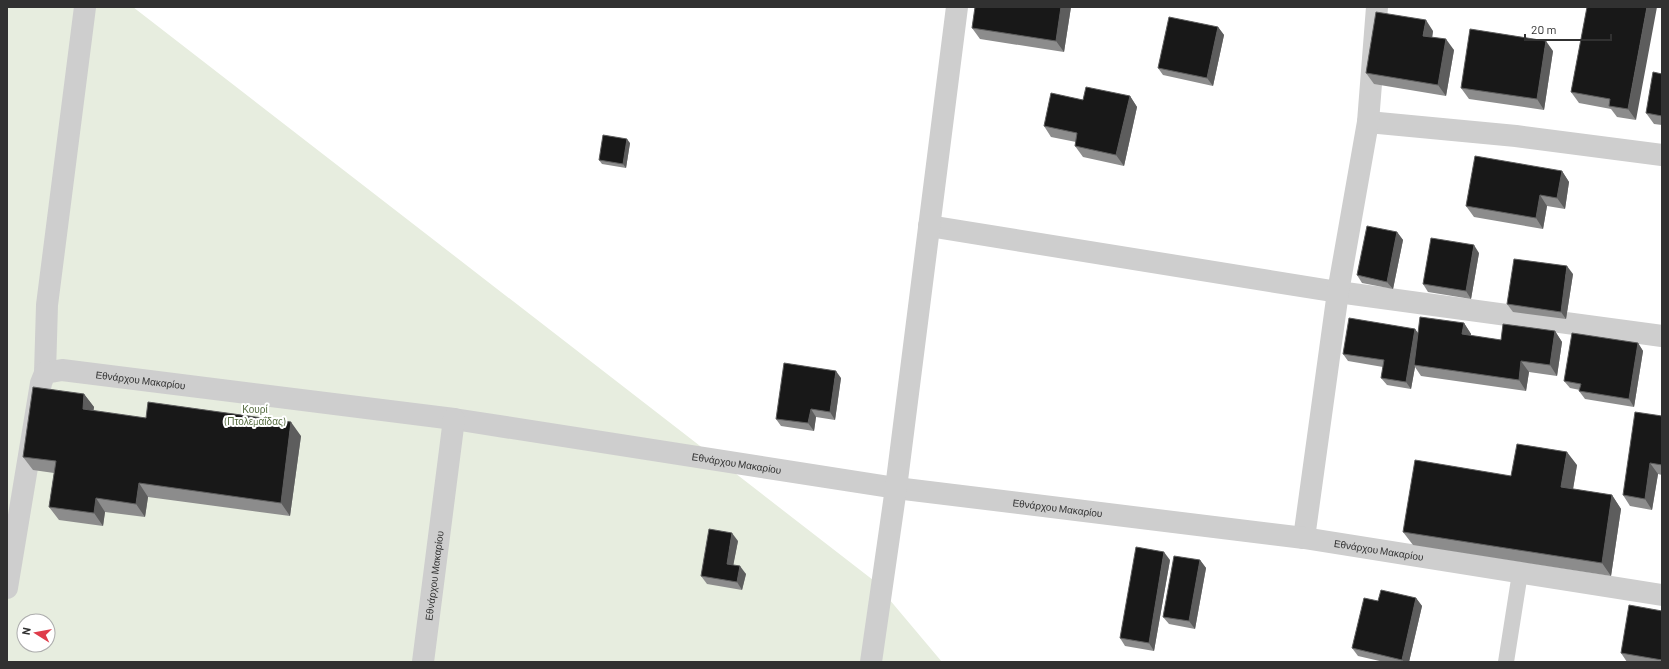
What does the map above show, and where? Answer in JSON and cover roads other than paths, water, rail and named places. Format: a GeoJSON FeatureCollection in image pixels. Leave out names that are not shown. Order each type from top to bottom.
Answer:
{"type":"FeatureCollection","features":[{"type":"Feature","properties":{"kind":"street"},"geometry":{"type":"LineString","coordinates":[[7,588],[41,383],[45,374],[47,305],[85,7]]}},
{"type":"Feature","properties":{"kind":"street"},"geometry":{"type":"LineString","coordinates":[[872,662],[896,488],[957,7]]}},
{"type":"Feature","properties":{"kind":"street"},"geometry":{"type":"LineString","coordinates":[[1304,538],[1338,292],[1368,122],[1377,7]]}},
{"type":"Feature","properties":{"kind":"street"},"geometry":{"type":"LineString","coordinates":[[1368,122],[1516,136],[1662,155]]}},
{"type":"Feature","properties":{"kind":"street"},"geometry":{"type":"LineString","coordinates":[[929,226],[1338,292],[1662,336]]}},
{"type":"Feature","properties":{"kind":"street","name":"Εθνάρχου Μακαρίου"},"geometry":{"type":"LineString","coordinates":[[45,374],[62,370],[82,372],[454,419],[896,488],[1304,538],[1662,595]]}},
{"type":"Feature","properties":{"kind":"street","name":"Εθνάρχου Μακαρίου"},"geometry":{"type":"LineString","coordinates":[[423,662],[454,419]]}},
{"type":"Feature","properties":{"kind":"lane"},"geometry":{"type":"LineString","coordinates":[[1506,662],[1520,573]]}},
{"type":"Feature","properties":{"kind":"park label","name":"Κουρί (Πτολεμαΐδας)"},"geometry":{"type":"Point","coordinates":[255,414]}}]}
